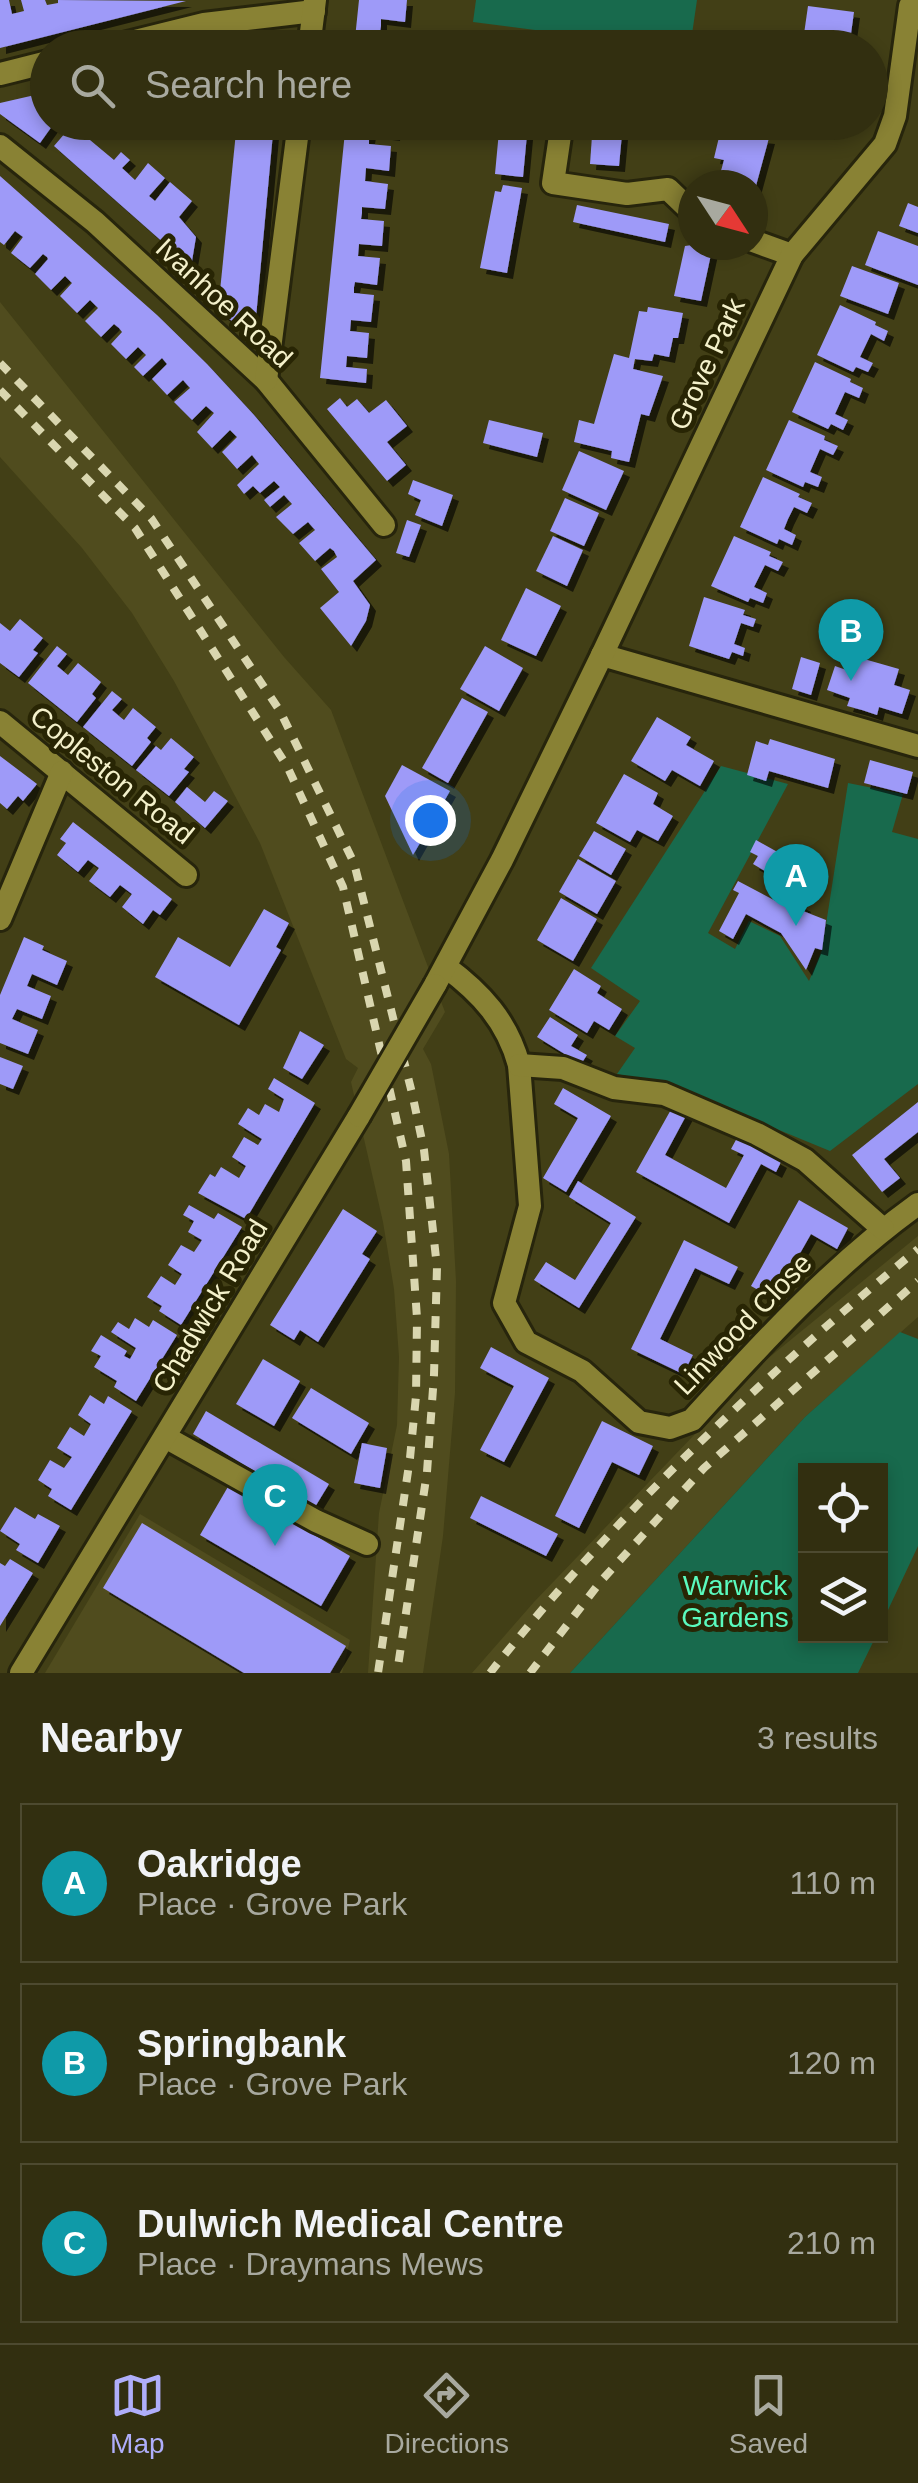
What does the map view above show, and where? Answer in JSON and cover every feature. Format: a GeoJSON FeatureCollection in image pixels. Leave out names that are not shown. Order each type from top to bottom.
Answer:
{"type":"FeatureCollection","features":[{"type":"Feature","properties":{"kind":"street","name":"Grove Park"},"geometry":{"type":"LineString","coordinates":[[888,136],[895,116],[910,6],[915,0]]}},
{"type":"Feature","properties":{"kind":"street"},"geometry":{"type":"LineString","coordinates":[[180,30],[314,6]]}},
{"type":"Feature","properties":{"kind":"street"},"geometry":{"type":"LineString","coordinates":[[0,74],[30,66]]}},
{"type":"Feature","properties":{"kind":"street"},"geometry":{"type":"LineString","coordinates":[[266,380],[297,140]]}},
{"type":"Feature","properties":{"kind":"street"},"geometry":{"type":"LineString","coordinates":[[560,140],[554,184],[627,194],[668,189],[678,199]]}},
{"type":"Feature","properties":{"kind":"street","name":"Grove Park"},"geometry":{"type":"LineString","coordinates":[[440,976],[602,655],[792,254],[886,140]]}},
{"type":"Feature","properties":{"kind":"street","name":"Ivanhoe Road"},"geometry":{"type":"LineString","coordinates":[[0,146],[95,222],[266,380],[384,526]]}},
{"type":"Feature","properties":{"kind":"street"},"geometry":{"type":"LineString","coordinates":[[768,246],[792,254]]}},
{"type":"Feature","properties":{"kind":"street"},"geometry":{"type":"LineString","coordinates":[[602,655],[918,746]]}},
{"type":"Feature","properties":{"kind":"street","name":"Copleston Road"},"geometry":{"type":"LineString","coordinates":[[0,722],[186,875]]}},
{"type":"Feature","properties":{"kind":"street"},"geometry":{"type":"LineString","coordinates":[[0,918],[62,772]]}},
{"type":"Feature","properties":{"kind":"street","name":"Linwood Close"},"geometry":{"type":"LineString","coordinates":[[440,976],[484,998],[513,1044],[519,1064],[530,1206],[504,1303],[526,1342],[582,1371],[639,1422],[670,1428],[692,1420],[803,1302],[883,1229],[918,1204]]}},
{"type":"Feature","properties":{"kind":"street","name":"Chadwick Road"},"geometry":{"type":"LineString","coordinates":[[21,1673],[440,976]]}},
{"type":"Feature","properties":{"kind":"street"},"geometry":{"type":"LineString","coordinates":[[519,1064],[563,1068],[614,1088],[664,1094],[757,1134],[805,1160],[883,1229]]}},
{"type":"Feature","properties":{"kind":"street"},"geometry":{"type":"LineString","coordinates":[[165,1437],[316,1521],[366,1544]]}},
{"type":"Feature","properties":{"kind":"shaded area"},"geometry":{"type":"Polygon","coordinates":[[[0,302],[284,657],[331,710],[445,1012],[423,1049],[431,1064],[449,1154],[456,1281],[455,1393],[443,1536],[423,1673],[368,1673],[379,1513],[397,1425],[399,1357],[394,1289],[383,1222],[351,1082],[358,1068],[346,1059],[260,843],[174,681],[132,613],[82,548],[0,457],[0,302]]]}},
{"type":"Feature","properties":{"kind":"shaded area"},"geometry":{"type":"Polygon","coordinates":[[[918,1236],[918,1317],[805,1417],[570,1673],[472,1673],[534,1602],[766,1360],[918,1236]]]}},
{"type":"Feature","properties":{"kind":"shaded area"},"geometry":{"type":"Polygon","coordinates":[[[140,1514],[350,1640],[342,1673],[45,1673],[140,1514]]]}},
{"type":"Feature","properties":{"kind":"green space"},"geometry":{"type":"Polygon","coordinates":[[[476,0],[697,0],[693,30],[534,30],[473,22],[476,0]]]}},
{"type":"Feature","properties":{"kind":"green space"},"geometry":{"type":"Polygon","coordinates":[[[721,766],[788,784],[708,933],[735,949],[749,921],[780,936],[809,981],[822,950],[848,783],[903,794],[892,832],[918,839],[918,1084],[830,1151],[669,1085],[617,1074],[635,1048],[615,1036],[640,1001],[591,968],[721,766]]]}},
{"type":"Feature","properties":{"kind":"green space","name":"Warwick Gardens"},"geometry":{"type":"Polygon","coordinates":[[[900,1332],[918,1339],[918,1546],[888,1610],[888,1463],[798,1463],[798,1643],[873,1643],[858,1673],[570,1673],[805,1417],[900,1332]]]}},
{"type":"Feature","properties":{"kind":"building"},"geometry":{"type":"Polygon","coordinates":[[[0,0],[9,0],[12,14],[24,11],[21,0],[45,0],[47,5],[58,0],[186,1],[71,30],[30,30],[30,40],[0,48],[0,0]]]}},
{"type":"Feature","properties":{"kind":"building"},"geometry":{"type":"Polygon","coordinates":[[[359,0],[407,0],[405,22],[381,19],[380,30],[356,30],[359,0]]]}},
{"type":"Feature","properties":{"kind":"building"},"geometry":{"type":"Polygon","coordinates":[[[808,6],[854,12],[852,30],[805,30],[808,6]]]}},
{"type":"Feature","properties":{"kind":"building"},"geometry":{"type":"Polygon","coordinates":[[[30,96],[30,136],[0,114],[0,103],[30,96]]]}},
{"type":"Feature","properties":{"kind":"building"},"geometry":{"type":"Polygon","coordinates":[[[59,140],[90,140],[114,160],[121,152],[130,160],[122,168],[135,180],[148,163],[165,178],[149,196],[155,201],[170,182],[192,201],[179,217],[196,237],[191,267],[54,146],[59,140]]]}},
{"type":"Feature","properties":{"kind":"building"},"geometry":{"type":"Polygon","coordinates":[[[235,140],[272,140],[255,328],[239,326],[218,311],[235,140]]]}},
{"type":"Feature","properties":{"kind":"building"},"geometry":{"type":"Polygon","coordinates":[[[344,140],[369,140],[369,144],[391,146],[389,171],[366,168],[365,181],[388,184],[385,209],[362,207],[361,219],[384,221],[382,246],[359,244],[358,256],[380,258],[377,285],[355,282],[354,287],[354,293],[374,295],[371,322],[351,320],[350,331],[369,333],[367,358],[347,356],[346,367],[367,369],[366,383],[320,378],[344,140]]]}},
{"type":"Feature","properties":{"kind":"building"},"geometry":{"type":"Polygon","coordinates":[[[498,140],[526,140],[523,177],[495,174],[498,140]]]}},
{"type":"Feature","properties":{"kind":"building"},"geometry":{"type":"Polygon","coordinates":[[[592,140],[621,140],[619,166],[590,164],[592,140]]]}},
{"type":"Feature","properties":{"kind":"building"},"geometry":{"type":"Polygon","coordinates":[[[718,140],[768,140],[760,170],[721,170],[724,160],[714,158],[718,140]]]}},
{"type":"Feature","properties":{"kind":"building"},"geometry":{"type":"Polygon","coordinates":[[[0,176],[207,364],[376,560],[353,581],[370,605],[366,621],[351,646],[320,608],[339,592],[321,569],[337,557],[334,551],[330,548],[315,561],[299,543],[315,530],[308,522],[293,534],[276,517],[292,504],[284,495],[270,507],[264,500],[280,487],[274,481],[260,493],[253,486],[244,494],[237,485],[259,464],[252,455],[237,469],[222,452],[237,437],[230,430],[212,448],[197,432],[214,413],[206,406],[192,420],[174,402],[190,388],[183,380],[167,395],[152,379],[167,364],[162,358],[143,376],[134,367],[146,355],[138,347],[126,359],[111,344],[122,332],[119,328],[114,324],[101,337],[85,321],[98,308],[90,300],[77,313],[60,296],[72,283],[65,276],[51,290],[35,274],[47,257],[43,254],[30,268],[11,253],[23,237],[15,231],[4,245],[0,242],[0,176]]]}},
{"type":"Feature","properties":{"kind":"building"},"geometry":{"type":"Polygon","coordinates":[[[503,185],[522,188],[507,273],[480,268],[495,191],[501,192],[503,185]]]}},
{"type":"Feature","properties":{"kind":"building"},"geometry":{"type":"Polygon","coordinates":[[[908,203],[918,207],[918,233],[899,226],[908,203]]]}},
{"type":"Feature","properties":{"kind":"building"},"geometry":{"type":"Polygon","coordinates":[[[577,205],[669,224],[665,242],[573,222],[577,205]]]}},
{"type":"Feature","properties":{"kind":"building"},"geometry":{"type":"Polygon","coordinates":[[[878,231],[918,246],[918,285],[865,265],[878,231]]]}},
{"type":"Feature","properties":{"kind":"building"},"geometry":{"type":"Polygon","coordinates":[[[682,260],[710,260],[701,301],[674,296],[682,260]]]}},
{"type":"Feature","properties":{"kind":"building"},"geometry":{"type":"Polygon","coordinates":[[[852,266],[899,283],[888,314],[840,296],[852,266]]]}},
{"type":"Feature","properties":{"kind":"building"},"geometry":{"type":"Polygon","coordinates":[[[840,305],[888,331],[884,341],[871,334],[860,357],[873,363],[868,372],[856,367],[853,372],[817,355],[840,305]]]}},
{"type":"Feature","properties":{"kind":"building"},"geometry":{"type":"Polygon","coordinates":[[[648,307],[683,313],[669,357],[654,354],[652,361],[635,359],[633,369],[663,376],[649,416],[641,414],[629,462],[611,458],[612,451],[574,442],[579,420],[594,424],[614,354],[629,358],[639,311],[647,312],[648,307]]]}},
{"type":"Feature","properties":{"kind":"building"},"geometry":{"type":"Polygon","coordinates":[[[815,362],[863,388],[859,398],[845,392],[835,414],[848,420],[843,430],[831,424],[828,429],[792,412],[815,362]]]}},
{"type":"Feature","properties":{"kind":"building"},"geometry":{"type":"Polygon","coordinates":[[[340,398],[347,407],[357,399],[369,413],[386,400],[407,426],[387,442],[406,465],[387,481],[327,409],[340,398]]]}},
{"type":"Feature","properties":{"kind":"building"},"geometry":{"type":"Polygon","coordinates":[[[489,420],[543,433],[537,457],[483,443],[489,420]]]}},
{"type":"Feature","properties":{"kind":"building"},"geometry":{"type":"Polygon","coordinates":[[[789,420],[838,446],[833,455],[820,449],[810,472],[822,477],[818,487],[805,482],[803,487],[766,470],[789,420]]]}},
{"type":"Feature","properties":{"kind":"building"},"geometry":{"type":"Polygon","coordinates":[[[579,451],[624,471],[606,510],[562,490],[579,451]]]}},
{"type":"Feature","properties":{"kind":"building"},"geometry":{"type":"Polygon","coordinates":[[[763,477],[812,503],[807,513],[794,507],[788,519],[784,529],[796,535],[792,545],[779,539],[777,544],[740,527],[763,477]]]}},
{"type":"Feature","properties":{"kind":"building"},"geometry":{"type":"Polygon","coordinates":[[[413,480],[453,495],[442,526],[415,515],[421,500],[408,494],[413,480]]]}},
{"type":"Feature","properties":{"kind":"building"},"geometry":{"type":"Polygon","coordinates":[[[565,498],[599,513],[584,546],[550,531],[565,498]]]}},
{"type":"Feature","properties":{"kind":"building"},"geometry":{"type":"Polygon","coordinates":[[[407,520],[421,525],[409,557],[396,553],[407,520]]]}},
{"type":"Feature","properties":{"kind":"building"},"geometry":{"type":"Polygon","coordinates":[[[553,536],[583,550],[567,586],[536,571],[553,536]]]}},
{"type":"Feature","properties":{"kind":"building"},"geometry":{"type":"Polygon","coordinates":[[[734,536],[771,552],[769,556],[783,562],[778,571],[765,565],[754,587],[767,593],[763,603],[750,598],[748,602],[711,586],[734,536]]]}},
{"type":"Feature","properties":{"kind":"building"},"geometry":{"type":"Polygon","coordinates":[[[526,588],[561,606],[536,656],[501,640],[526,588]]]}},
{"type":"Feature","properties":{"kind":"building"},"geometry":{"type":"Polygon","coordinates":[[[704,597],[745,610],[743,615],[756,619],[753,627],[741,623],[734,644],[745,648],[743,656],[732,652],[729,659],[689,646],[704,597]]]}},
{"type":"Feature","properties":{"kind":"building"},"geometry":{"type":"Polygon","coordinates":[[[20,619],[43,638],[33,650],[38,653],[19,677],[0,663],[0,623],[10,631],[20,619]]]}},
{"type":"Feature","properties":{"kind":"building"},"geometry":{"type":"Polygon","coordinates":[[[57,646],[67,654],[57,666],[68,675],[78,663],[101,682],[92,694],[96,698],[77,722],[28,683],[57,646]]]}},
{"type":"Feature","properties":{"kind":"building"},"geometry":{"type":"Polygon","coordinates":[[[485,646],[523,668],[499,711],[460,689],[485,646]]]}},
{"type":"Feature","properties":{"kind":"building"},"geometry":{"type":"Polygon","coordinates":[[[801,657],[820,663],[811,695],[792,689],[801,657]]]}},
{"type":"Feature","properties":{"kind":"building"},"geometry":{"type":"Polygon","coordinates":[[[857,657],[899,669],[894,685],[910,690],[902,714],[879,707],[877,715],[847,706],[850,698],[827,690],[835,666],[852,672],[857,657]]]}},
{"type":"Feature","properties":{"kind":"building"},"geometry":{"type":"Polygon","coordinates":[[[112,691],[122,699],[112,710],[119,716],[124,720],[133,708],[156,727],[147,738],[151,742],[132,766],[83,727],[112,691]]]}},
{"type":"Feature","properties":{"kind":"building"},"geometry":{"type":"Polygon","coordinates":[[[462,698],[488,712],[448,783],[422,768],[462,698]]]}},
{"type":"Feature","properties":{"kind":"building"},"geometry":{"type":"Polygon","coordinates":[[[657,717],[691,737],[686,745],[714,761],[700,786],[672,770],[665,781],[631,761],[657,717]]]}},
{"type":"Feature","properties":{"kind":"building"},"geometry":{"type":"Polygon","coordinates":[[[171,738],[194,757],[184,769],[189,772],[169,796],[136,770],[156,746],[161,750],[171,738]]]}},
{"type":"Feature","properties":{"kind":"building"},"geometry":{"type":"Polygon","coordinates":[[[770,739],[835,759],[828,788],[769,771],[766,781],[747,775],[756,741],[768,745],[770,739]]]}},
{"type":"Feature","properties":{"kind":"building"},"geometry":{"type":"Polygon","coordinates":[[[0,756],[37,784],[23,801],[18,796],[7,809],[0,803],[0,756]]]}},
{"type":"Feature","properties":{"kind":"building"},"geometry":{"type":"Polygon","coordinates":[[[870,760],[913,772],[907,794],[864,783],[870,760]]]}},
{"type":"Feature","properties":{"kind":"building"},"geometry":{"type":"Polygon","coordinates":[[[402,765],[450,791],[413,855],[385,796],[402,765]]]}},
{"type":"Feature","properties":{"kind":"building"},"geometry":{"type":"Polygon","coordinates":[[[624,774],[658,793],[653,804],[673,816],[658,841],[637,830],[630,842],[596,823],[624,774]]]}},
{"type":"Feature","properties":{"kind":"building"},"geometry":{"type":"Polygon","coordinates":[[[187,787],[205,802],[214,791],[228,801],[205,828],[175,802],[187,787]]]}},
{"type":"Feature","properties":{"kind":"building"},"geometry":{"type":"Polygon","coordinates":[[[73,822],[172,899],[160,915],[153,910],[143,924],[122,907],[132,894],[120,885],[110,897],[89,881],[99,868],[88,860],[78,872],[57,855],[66,843],[60,839],[73,822]]]}},
{"type":"Feature","properties":{"kind":"building"},"geometry":{"type":"Polygon","coordinates":[[[594,831],[626,849],[611,875],[579,856],[594,831]]]}},
{"type":"Feature","properties":{"kind":"building"},"geometry":{"type":"Polygon","coordinates":[[[756,840],[808,869],[796,889],[753,864],[758,856],[750,852],[756,840]]]}},
{"type":"Feature","properties":{"kind":"building"},"geometry":{"type":"Polygon","coordinates":[[[578,859],[616,881],[597,914],[559,892],[578,859]]]}},
{"type":"Feature","properties":{"kind":"building"},"geometry":{"type":"Polygon","coordinates":[[[738,881],[787,907],[792,899],[805,906],[803,911],[826,920],[822,950],[815,948],[806,970],[781,933],[746,914],[733,939],[719,931],[739,893],[733,890],[738,881]]]}},
{"type":"Feature","properties":{"kind":"building"},"geometry":{"type":"Polygon","coordinates":[[[561,898],[597,919],[573,961],[537,940],[561,898]]]}},
{"type":"Feature","properties":{"kind":"building"},"geometry":{"type":"Polygon","coordinates":[[[264,909],[289,923],[276,947],[281,950],[239,1025],[155,977],[178,937],[230,967],[264,909]]]}},
{"type":"Feature","properties":{"kind":"building"},"geometry":{"type":"Polygon","coordinates":[[[24,937],[67,961],[57,985],[32,974],[27,986],[51,996],[42,1019],[17,1009],[12,1019],[38,1030],[28,1054],[0,1043],[0,995],[24,937]]]}},
{"type":"Feature","properties":{"kind":"building"},"geometry":{"type":"Polygon","coordinates":[[[574,969],[601,986],[597,993],[622,1009],[609,1030],[594,1021],[587,1033],[549,1010],[574,969]]]}},
{"type":"Feature","properties":{"kind":"building"},"geometry":{"type":"Polygon","coordinates":[[[550,1017],[578,1035],[571,1046],[587,1055],[581,1064],[537,1037],[550,1017]]]}},
{"type":"Feature","properties":{"kind":"building"},"geometry":{"type":"Polygon","coordinates":[[[300,1031],[324,1045],[302,1079],[283,1068],[300,1031]]]}},
{"type":"Feature","properties":{"kind":"building"},"geometry":{"type":"Polygon","coordinates":[[[0,1057],[23,1066],[13,1089],[0,1084],[0,1057]]]}},
{"type":"Feature","properties":{"kind":"building"},"geometry":{"type":"Polygon","coordinates":[[[274,1078],[315,1103],[246,1219],[198,1193],[210,1174],[215,1177],[221,1167],[239,1178],[246,1166],[232,1157],[244,1137],[258,1145],[262,1139],[238,1124],[248,1108],[259,1115],[265,1104],[279,1112],[284,1099],[268,1089],[274,1078]]]}},
{"type":"Feature","properties":{"kind":"building"},"geometry":{"type":"Polygon","coordinates":[[[563,1088],[611,1116],[566,1192],[543,1178],[578,1118],[554,1104],[563,1088]]]}},
{"type":"Feature","properties":{"kind":"building"},"geometry":{"type":"Polygon","coordinates":[[[918,1102],[918,1132],[884,1159],[900,1178],[882,1192],[852,1155],[918,1102]]]}},
{"type":"Feature","properties":{"kind":"building"},"geometry":{"type":"Polygon","coordinates":[[[673,1106],[687,1114],[665,1155],[726,1188],[744,1155],[731,1149],[737,1138],[781,1162],[776,1172],[761,1164],[729,1223],[636,1172],[673,1106]]]}},
{"type":"Feature","properties":{"kind":"building"},"geometry":{"type":"Polygon","coordinates":[[[578,1181],[636,1217],[579,1308],[534,1280],[546,1262],[575,1280],[611,1223],[569,1197],[578,1181]]]}},
{"type":"Feature","properties":{"kind":"building"},"geometry":{"type":"Polygon","coordinates":[[[799,1200],[848,1228],[837,1249],[811,1234],[774,1299],[751,1286],[799,1200]]]}},
{"type":"Feature","properties":{"kind":"building"},"geometry":{"type":"Polygon","coordinates":[[[189,1205],[214,1219],[218,1213],[242,1227],[181,1325],[159,1311],[162,1306],[147,1297],[161,1276],[175,1285],[182,1274],[168,1265],[181,1245],[194,1252],[202,1240],[188,1232],[194,1221],[183,1215],[189,1205]]]}},
{"type":"Feature","properties":{"kind":"building"},"geometry":{"type":"Polygon","coordinates":[[[343,1209],[377,1231],[362,1254],[370,1259],[318,1342],[300,1330],[294,1340],[270,1325],[343,1209]]]}},
{"type":"Feature","properties":{"kind":"building"},"geometry":{"type":"Polygon","coordinates":[[[684,1240],[738,1267],[729,1284],[695,1268],[660,1339],[693,1355],[683,1374],[631,1349],[684,1240]]]}},
{"type":"Feature","properties":{"kind":"building"},"geometry":{"type":"Polygon","coordinates":[[[135,1318],[149,1327],[153,1320],[177,1335],[136,1401],[114,1387],[117,1381],[94,1367],[101,1356],[91,1351],[101,1335],[127,1351],[124,1356],[130,1359],[136,1348],[111,1332],[118,1322],[129,1329],[135,1318]]]}},
{"type":"Feature","properties":{"kind":"building"},"geometry":{"type":"Polygon","coordinates":[[[491,1347],[549,1378],[504,1462],[480,1450],[514,1386],[480,1368],[491,1347]]]}},
{"type":"Feature","properties":{"kind":"building"},"geometry":{"type":"Polygon","coordinates":[[[263,1359],[300,1381],[274,1426],[236,1404],[263,1359]]]}},
{"type":"Feature","properties":{"kind":"building"},"geometry":{"type":"Polygon","coordinates":[[[311,1388],[369,1423],[351,1454],[292,1418],[311,1388]]]}},
{"type":"Feature","properties":{"kind":"building"},"geometry":{"type":"Polygon","coordinates":[[[90,1395],[104,1404],[108,1396],[132,1411],[71,1510],[48,1496],[52,1489],[38,1480],[50,1460],[64,1468],[72,1457],[57,1448],[70,1427],[84,1436],[91,1424],[78,1415],[90,1395]]]}},
{"type":"Feature","properties":{"kind":"building"},"geometry":{"type":"Polygon","coordinates":[[[206,1411],[329,1484],[315,1507],[193,1434],[206,1411]]]}},
{"type":"Feature","properties":{"kind":"building"},"geometry":{"type":"Polygon","coordinates":[[[602,1421],[653,1446],[639,1475],[612,1462],[579,1528],[555,1516],[602,1421]]]}},
{"type":"Feature","properties":{"kind":"building"},"geometry":{"type":"Polygon","coordinates":[[[362,1443],[387,1448],[380,1488],[354,1483],[362,1443]]]}},
{"type":"Feature","properties":{"kind":"building"},"geometry":{"type":"Polygon","coordinates":[[[229,1485],[350,1556],[321,1606],[200,1535],[229,1485]]]}},
{"type":"Feature","properties":{"kind":"building"},"geometry":{"type":"Polygon","coordinates":[[[481,1496],[558,1534],[546,1556],[470,1518],[481,1496]]]}},
{"type":"Feature","properties":{"kind":"building"},"geometry":{"type":"Polygon","coordinates":[[[15,1507],[35,1519],[38,1514],[60,1526],[38,1563],[16,1550],[20,1544],[0,1531],[15,1507]]]}},
{"type":"Feature","properties":{"kind":"building"},"geometry":{"type":"Polygon","coordinates":[[[142,1523],[346,1646],[330,1673],[244,1673],[103,1588],[142,1523]]]}},
{"type":"Feature","properties":{"kind":"building"},"geometry":{"type":"Polygon","coordinates":[[[10,1559],[33,1573],[0,1626],[0,1563],[5,1566],[10,1559]]]}},
{"type":"Feature","properties":{"kind":"railway"},"geometry":{"type":"LineString","coordinates":[[0,363],[151,518],[280,711],[354,863],[424,1150],[437,1267],[427,1472],[397,1673]]}},
{"type":"Feature","properties":{"kind":"railway"},"geometry":{"type":"LineString","coordinates":[[0,390],[135,528],[287,766],[343,887],[406,1161],[417,1318],[410,1458],[378,1673]]}},
{"type":"Feature","properties":{"kind":"railway"},"geometry":{"type":"LineString","coordinates":[[490,1673],[588,1558],[692,1450],[803,1347],[918,1249]]}},
{"type":"Feature","properties":{"kind":"railway"},"geometry":{"type":"LineString","coordinates":[[530,1673],[601,1581],[704,1468],[918,1281]]}},
{"type":"Feature","properties":{"kind":"place","name":"Springbank"},"geometry":{"type":"Point","coordinates":[851,681]}},
{"type":"Feature","properties":{"kind":"place","name":"Oakridge"},"geometry":{"type":"Point","coordinates":[796,926]}},
{"type":"Feature","properties":{"kind":"place","name":"Dulwich Medical Centre"},"geometry":{"type":"Point","coordinates":[275,1546]}}]}
